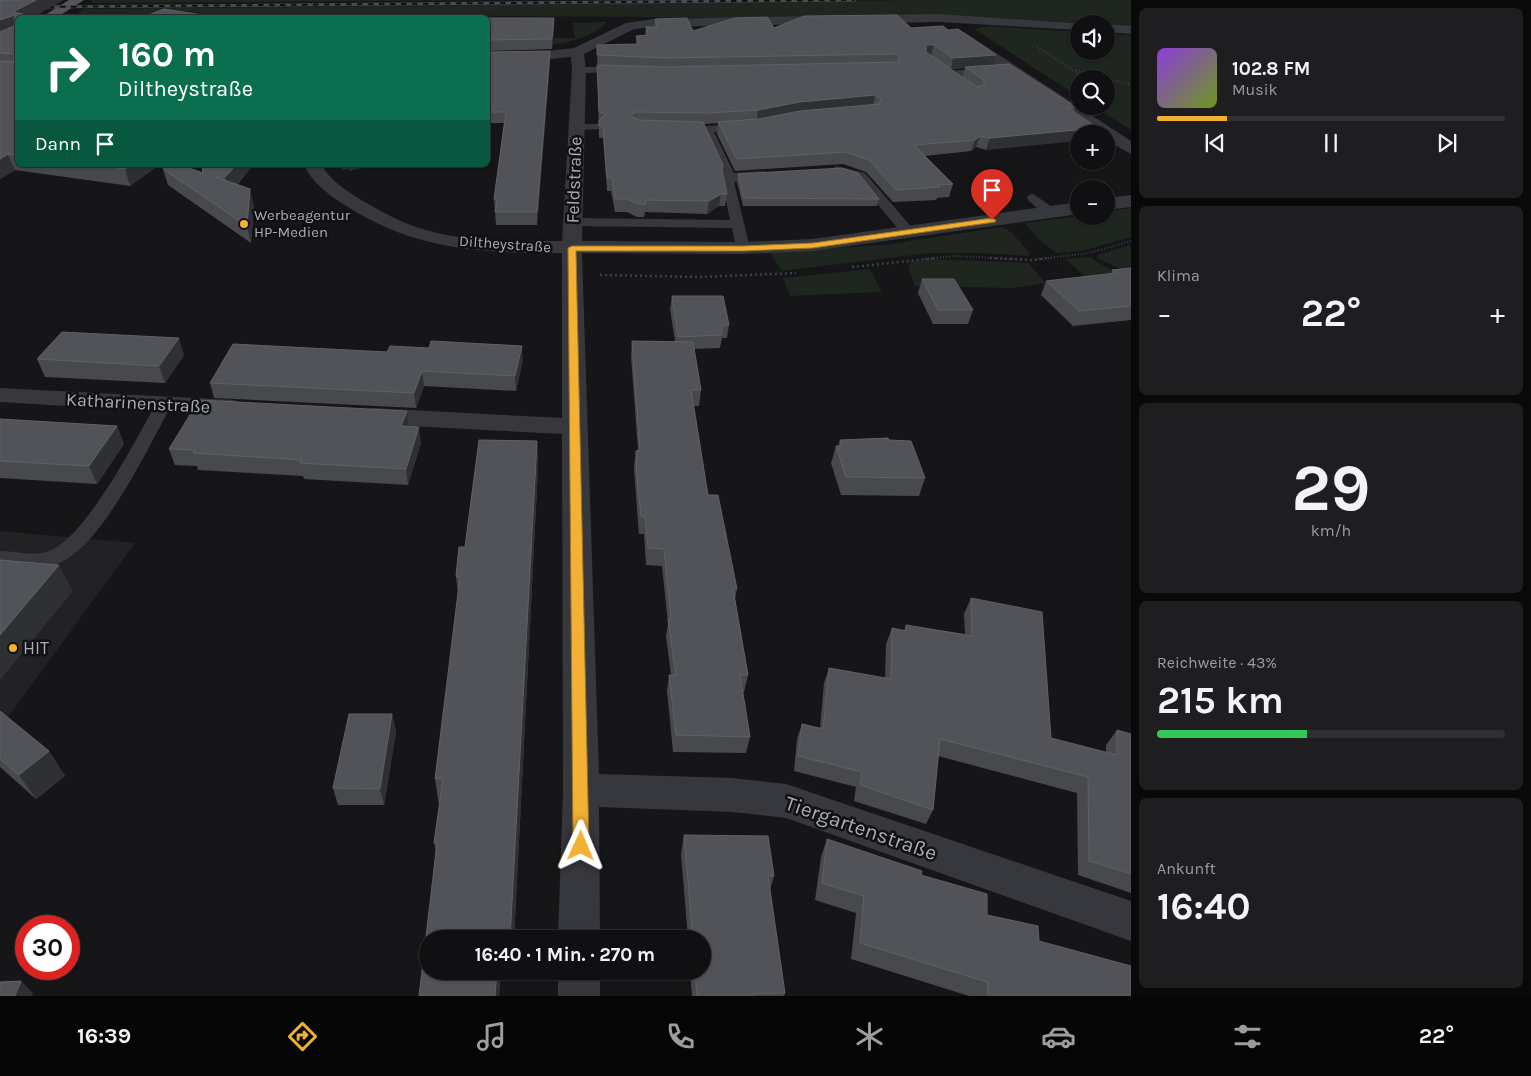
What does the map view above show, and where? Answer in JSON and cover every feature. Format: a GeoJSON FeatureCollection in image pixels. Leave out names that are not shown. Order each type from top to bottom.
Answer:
{"type":"FeatureCollection","features":[{"type":"Feature","properties":{"kind":"main road"},"geometry":{"type":"LineString","coordinates":[[51,15],[78,0]]}},
{"type":"Feature","properties":{"kind":"street"},"geometry":{"type":"LineString","coordinates":[[490,56],[539,56],[578,61],[630,26],[654,23],[938,18],[1070,25]]}},
{"type":"Feature","properties":{"kind":"street"},"geometry":{"type":"LineString","coordinates":[[938,18],[1131,149]]}},
{"type":"Feature","properties":{"kind":"street"},"geometry":{"type":"LineString","coordinates":[[1115,29],[1131,30]]}},
{"type":"Feature","properties":{"kind":"street","name":"Feldstraße"},"geometry":{"type":"LineString","coordinates":[[578,61],[587,127],[573,235],[582,790],[580,930]]}},
{"type":"Feature","properties":{"kind":"street","name":"Diltheystraße"},"geometry":{"type":"LineString","coordinates":[[314,167],[317,174],[344,197],[381,220],[423,236],[494,247],[573,235],[743,248],[813,245],[1070,209]]}},
{"type":"Feature","properties":{"kind":"street"},"geometry":{"type":"LineString","coordinates":[[1115,203],[1131,201]]}},
{"type":"Feature","properties":{"kind":"street","name":"Katharinenstraße"},"geometry":{"type":"LineString","coordinates":[[0,395],[252,409]]}},
{"type":"Feature","properties":{"kind":"street"},"geometry":{"type":"LineString","coordinates":[[350,415],[576,427]]}},
{"type":"Feature","properties":{"kind":"street","name":"Tiergartenstraße"},"geometry":{"type":"LineString","coordinates":[[582,790],[732,795],[786,801],[1131,921]]}},
{"type":"Feature","properties":{"kind":"street"},"geometry":{"type":"LineString","coordinates":[[579,980],[579,996]]}},
{"type":"Feature","properties":{"kind":"lane"},"geometry":{"type":"LineString","coordinates":[[578,61],[631,70]]}},
{"type":"Feature","properties":{"kind":"lane"},"geometry":{"type":"LineString","coordinates":[[968,89],[944,71],[1012,69]]}},
{"type":"Feature","properties":{"kind":"lane"},"geometry":{"type":"LineString","coordinates":[[743,248],[728,182],[730,177],[703,129],[757,126]]}},
{"type":"Feature","properties":{"kind":"lane"},"geometry":{"type":"LineString","coordinates":[[825,171],[842,170],[861,176],[908,232]]}},
{"type":"Feature","properties":{"kind":"lane"},"geometry":{"type":"LineString","coordinates":[[730,177],[773,174]]}},
{"type":"Feature","properties":{"kind":"lane"},"geometry":{"type":"LineString","coordinates":[[1033,198],[1050,212]]}},
{"type":"Feature","properties":{"kind":"lane"},"geometry":{"type":"LineString","coordinates":[[573,235],[694,223],[739,224]]}},
{"type":"Feature","properties":{"kind":"lane"},"geometry":{"type":"LineString","coordinates":[[0,558],[52,559],[73,546],[106,503],[164,404]]}},
{"type":"Feature","properties":{"kind":"path"},"geometry":{"type":"LineString","coordinates":[[1032,44],[1073,70]]}},
{"type":"Feature","properties":{"kind":"path"},"geometry":{"type":"LineString","coordinates":[[1115,81],[1131,85]]}},
{"type":"Feature","properties":{"kind":"shaded area"},"geometry":{"type":"Polygon","coordinates":[[[92,0],[528,0],[91,3],[92,0]]]}},
{"type":"Feature","properties":{"kind":"shaded area"},"geometry":{"type":"Polygon","coordinates":[[[918,0],[1131,0],[1131,27],[1115,25],[1115,15],[1070,15],[1070,23],[490,15],[76,15],[83,9],[918,0]]]}},
{"type":"Feature","properties":{"kind":"shaded area"},"geometry":{"type":"Polygon","coordinates":[[[607,22],[588,35],[563,43],[548,44],[533,38],[575,38],[573,23],[607,22]]]}},
{"type":"Feature","properties":{"kind":"shaded area"},"geometry":{"type":"Polygon","coordinates":[[[987,26],[1070,31],[1070,60],[1115,60],[1115,34],[1131,35],[1131,130],[1107,115],[1115,115],[1115,70],[1070,70],[1070,91],[974,29],[987,26]]]}},
{"type":"Feature","properties":{"kind":"shaded area"},"geometry":{"type":"Polygon","coordinates":[[[1131,208],[1131,237],[1082,251],[1056,253],[1037,238],[1025,223],[1070,217],[1070,225],[1115,225],[1115,210],[1131,208]]]}},
{"type":"Feature","properties":{"kind":"shaded area"},"geometry":{"type":"Polygon","coordinates":[[[1002,227],[1011,232],[1029,252],[1029,256],[930,253],[782,271],[770,253],[884,245],[1002,227]]]}},
{"type":"Feature","properties":{"kind":"shaded area"},"geometry":{"type":"Polygon","coordinates":[[[1131,245],[1131,274],[1097,258],[1098,255],[1131,245]]]}},
{"type":"Feature","properties":{"kind":"shaded area"},"geometry":{"type":"Polygon","coordinates":[[[1091,257],[1117,274],[1088,279],[1065,259],[1091,257]]]}},
{"type":"Feature","properties":{"kind":"shaded area"},"geometry":{"type":"Polygon","coordinates":[[[931,259],[1028,263],[1046,283],[1012,288],[915,286],[909,268],[910,262],[931,259]]]}},
{"type":"Feature","properties":{"kind":"shaded area"},"geometry":{"type":"Polygon","coordinates":[[[870,269],[882,292],[790,296],[783,278],[870,269]]]}},
{"type":"Feature","properties":{"kind":"shaded area"},"geometry":{"type":"Polygon","coordinates":[[[0,531],[135,543],[0,728],[0,531]]]}},
{"type":"Feature","properties":{"kind":"building"},"geometry":{"type":"Polygon","coordinates":[[[0,0],[36,0],[13,12],[28,15],[15,15],[0,20],[0,0]]]}},
{"type":"Feature","properties":{"kind":"building"},"geometry":{"type":"Polygon","coordinates":[[[164,9],[202,15],[149,15],[164,9]]]}},
{"type":"Feature","properties":{"kind":"building"},"geometry":{"type":"Polygon","coordinates":[[[15,15],[15,155],[8,154],[0,159],[0,61],[14,62],[14,54],[0,53],[0,32],[14,26],[15,15]]]}},
{"type":"Feature","properties":{"kind":"building"},"geometry":{"type":"Polygon","coordinates":[[[897,15],[911,28],[943,26],[948,30],[958,29],[996,55],[953,58],[934,45],[926,45],[926,52],[977,87],[984,85],[984,80],[965,67],[1009,64],[1070,103],[1070,108],[1068,108],[1070,109],[1070,115],[1078,115],[1094,125],[1070,125],[1070,131],[990,138],[980,136],[975,140],[914,145],[953,184],[938,185],[940,187],[896,190],[869,160],[845,152],[737,159],[718,122],[759,119],[800,111],[879,104],[881,99],[875,95],[800,102],[758,110],[708,113],[634,112],[631,116],[638,120],[703,122],[723,165],[722,170],[727,194],[721,194],[709,201],[646,200],[645,204],[638,204],[627,199],[615,199],[612,178],[607,178],[603,126],[599,126],[599,120],[606,115],[599,111],[597,65],[666,67],[897,62],[899,55],[666,58],[597,55],[597,45],[639,44],[636,36],[648,35],[646,27],[657,27],[655,19],[687,18],[693,31],[735,18],[767,17],[774,28],[804,16],[897,15]]]}},
{"type":"Feature","properties":{"kind":"building"},"geometry":{"type":"Polygon","coordinates":[[[490,18],[554,18],[552,39],[490,40],[490,18]]]}},
{"type":"Feature","properties":{"kind":"building"},"geometry":{"type":"Polygon","coordinates":[[[550,51],[537,212],[495,212],[497,199],[494,199],[506,112],[490,112],[490,52],[550,51]]]}},
{"type":"Feature","properties":{"kind":"building"},"geometry":{"type":"Polygon","coordinates":[[[109,167],[128,167],[125,169],[109,167]]]}},
{"type":"Feature","properties":{"kind":"building"},"geometry":{"type":"Polygon","coordinates":[[[164,167],[186,167],[203,173],[202,167],[234,167],[225,177],[216,177],[250,189],[247,226],[163,169],[164,167]]]}},
{"type":"Feature","properties":{"kind":"building"},"geometry":{"type":"Polygon","coordinates":[[[842,168],[858,173],[879,199],[744,198],[738,174],[842,168]]]}},
{"type":"Feature","properties":{"kind":"building"},"geometry":{"type":"Polygon","coordinates":[[[1131,268],[1131,306],[1079,311],[1046,281],[1116,273],[1112,270],[1131,268]]]}},
{"type":"Feature","properties":{"kind":"building"},"geometry":{"type":"Polygon","coordinates":[[[922,279],[954,279],[973,310],[938,310],[922,279]]]}},
{"type":"Feature","properties":{"kind":"building"},"geometry":{"type":"Polygon","coordinates":[[[672,296],[723,296],[729,325],[722,325],[722,335],[678,337],[672,296]]]}},
{"type":"Feature","properties":{"kind":"building"},"geometry":{"type":"Polygon","coordinates":[[[62,332],[179,338],[159,366],[37,359],[62,332]]]}},
{"type":"Feature","properties":{"kind":"building"},"geometry":{"type":"Polygon","coordinates":[[[431,341],[522,346],[515,376],[422,371],[414,393],[210,383],[233,344],[387,352],[390,346],[429,348],[431,341]]]}},
{"type":"Feature","properties":{"kind":"building"},"geometry":{"type":"Polygon","coordinates":[[[632,341],[693,342],[701,390],[691,390],[708,495],[718,495],[737,589],[733,589],[748,675],[740,675],[750,737],[676,735],[669,675],[676,675],[668,619],[671,619],[664,549],[648,548],[645,517],[641,516],[636,451],[640,450],[632,341]]]}},
{"type":"Feature","properties":{"kind":"building"},"geometry":{"type":"Polygon","coordinates":[[[199,400],[407,411],[401,426],[419,427],[406,469],[300,463],[301,460],[193,453],[195,450],[169,449],[199,400]]]}},
{"type":"Feature","properties":{"kind":"building"},"geometry":{"type":"Polygon","coordinates":[[[0,419],[117,426],[89,466],[0,461],[0,419]]]}},
{"type":"Feature","properties":{"kind":"building"},"geometry":{"type":"Polygon","coordinates":[[[888,438],[889,440],[911,441],[925,478],[846,477],[836,446],[842,446],[840,440],[888,438]]]}},
{"type":"Feature","properties":{"kind":"building"},"geometry":{"type":"Polygon","coordinates":[[[479,440],[537,441],[510,930],[427,930],[437,843],[434,843],[443,779],[435,779],[460,577],[456,576],[459,547],[465,547],[479,440]]]}},
{"type":"Feature","properties":{"kind":"building"},"geometry":{"type":"Polygon","coordinates":[[[0,560],[59,565],[0,635],[0,560]]]}},
{"type":"Feature","properties":{"kind":"building"},"geometry":{"type":"Polygon","coordinates":[[[971,598],[1042,612],[1051,738],[1117,755],[1117,730],[1131,734],[1131,874],[1089,861],[1088,777],[940,739],[933,810],[860,785],[862,772],[798,756],[802,724],[823,729],[829,668],[891,679],[892,628],[906,631],[906,625],[972,636],[971,598]]]}},
{"type":"Feature","properties":{"kind":"building"},"geometry":{"type":"Polygon","coordinates":[[[0,711],[49,751],[19,775],[0,759],[0,711]]]}},
{"type":"Feature","properties":{"kind":"building"},"geometry":{"type":"Polygon","coordinates":[[[349,714],[392,714],[380,789],[333,788],[349,714]]]}},
{"type":"Feature","properties":{"kind":"building"},"geometry":{"type":"Polygon","coordinates":[[[684,835],[768,836],[774,876],[768,876],[785,993],[753,994],[753,996],[697,996],[696,980],[711,980],[711,930],[692,930],[684,835]]]}},
{"type":"Feature","properties":{"kind":"building"},"geometry":{"type":"Polygon","coordinates":[[[827,839],[922,871],[921,875],[987,894],[987,915],[1038,926],[1039,941],[1131,966],[1131,996],[988,996],[987,982],[860,943],[864,896],[822,883],[827,839]]]}},
{"type":"Feature","properties":{"kind":"building"},"geometry":{"type":"Polygon","coordinates":[[[421,980],[496,980],[495,996],[419,996],[421,980]]]}},
{"type":"Feature","properties":{"kind":"building"},"geometry":{"type":"Polygon","coordinates":[[[21,981],[15,996],[0,996],[0,982],[21,981]]]}},
{"type":"Feature","properties":{"kind":"railway"},"geometry":{"type":"LineString","coordinates":[[38,7],[855,0]]}},
{"type":"Feature","properties":{"kind":"place","name":"Werbeagentur HP-Medien"},"geometry":{"type":"Point","coordinates":[244,224]}},
{"type":"Feature","properties":{"kind":"place","name":"HIT"},"geometry":{"type":"Point","coordinates":[13,648]}},
{"type":"Feature","properties":{"kind":"route"},"geometry":{"type":"LineString","coordinates":[[581,846],[582,790],[572,248],[743,248],[813,245],[992,220]]}}]}
